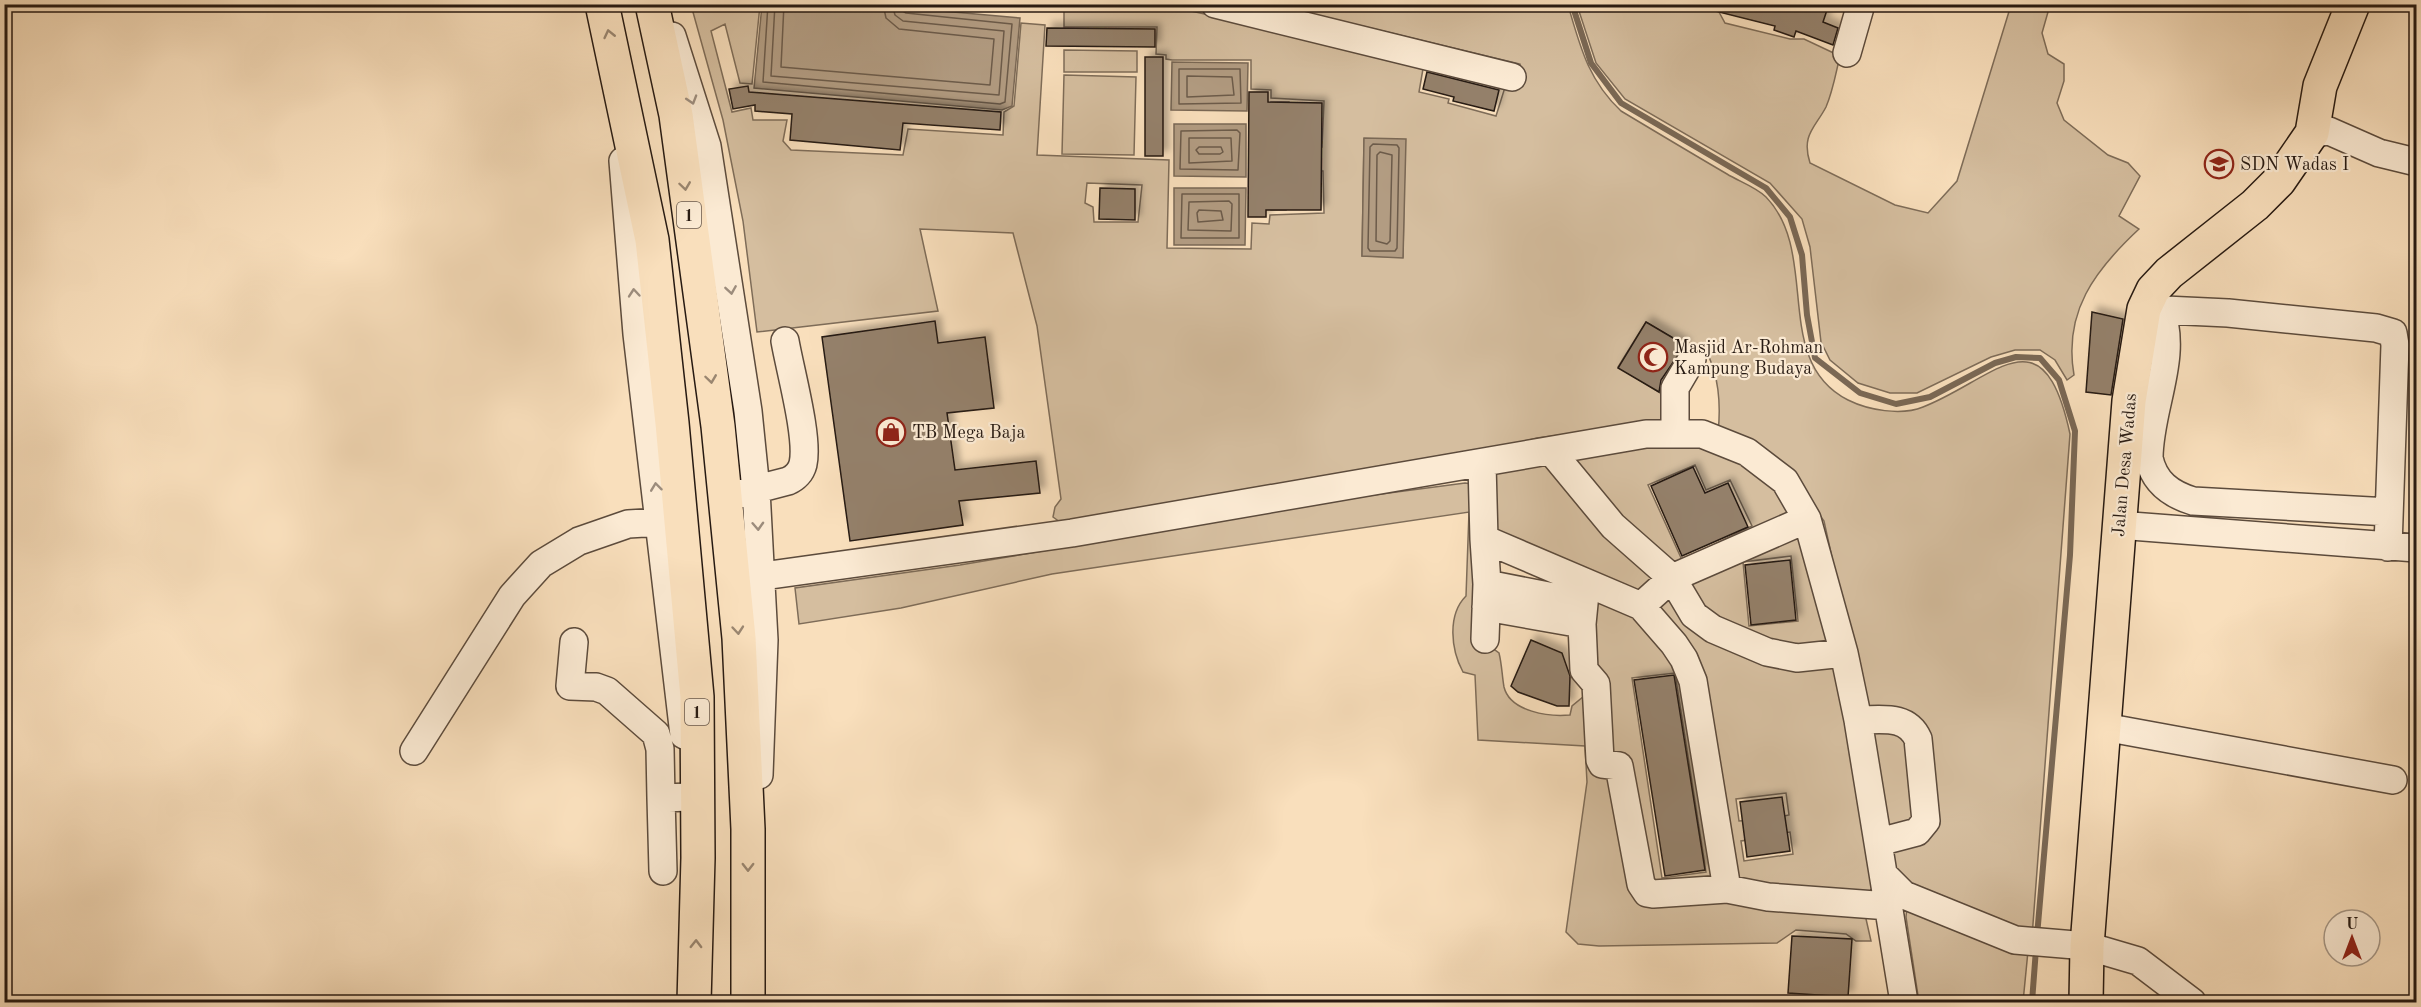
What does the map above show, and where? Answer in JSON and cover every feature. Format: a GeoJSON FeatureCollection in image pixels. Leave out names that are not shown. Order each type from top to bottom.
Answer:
{"type":"FeatureCollection","features":[{"type":"Feature","properties":{"kind":"main road","name":"1"},"geometry":{"type":"LineString","coordinates":[[602,4],[652,240],[672,423],[670,521],[697,697],[698,858],[694,1002]]}},
{"type":"Feature","properties":{"kind":"main road","name":"1"},"geometry":{"type":"LineString","coordinates":[[652,4],[675,115],[718,426],[724,497],[747,579],[739,638],[748,829],[748,1002]]}},
{"type":"Feature","properties":{"kind":"main road","name":"Jalan Desa Wadas"},"geometry":{"type":"LineString","coordinates":[[2092,996],[2087,946],[2118,525],[2138,473],[2130,390],[2152,309],[2153,290],[2169,273],[2255,205],[2279,181],[2312,134],[2320,86],[2353,4]]}},
{"type":"Feature","properties":{"kind":"street"},"geometry":{"type":"LineString","coordinates":[[660,4],[706,146],[738,333],[756,490],[747,579],[1072,533],[1646,434],[1702,434],[1747,452],[1785,481],[1807,519],[1844,653],[1885,876],[1896,901],[1904,1002]]}},
{"type":"Feature","properties":{"kind":"street"},"geometry":{"type":"LineString","coordinates":[[1215,4],[1512,77]]}},
{"type":"Feature","properties":{"kind":"street"},"geometry":{"type":"LineString","coordinates":[[1847,53],[1861,4]]}},
{"type":"Feature","properties":{"kind":"street"},"geometry":{"type":"LineString","coordinates":[[2312,134],[2329,131],[2379,153],[2416,162]]}},
{"type":"Feature","properties":{"kind":"street"},"geometry":{"type":"LineString","coordinates":[[2152,309],[2376,328],[2393,333],[2395,345],[2388,547]]}},
{"type":"Feature","properties":{"kind":"street"},"geometry":{"type":"LineString","coordinates":[[724,497],[796,478],[803,464],[803,440],[785,341]]}},
{"type":"Feature","properties":{"kind":"street"},"geometry":{"type":"LineString","coordinates":[[1675,434],[1675,388],[1692,359]]}},
{"type":"Feature","properties":{"kind":"street"},"geometry":{"type":"LineString","coordinates":[[1551,451],[1613,526],[1672,578],[1694,615],[1713,629],[1767,652],[1797,658],[1844,653]]}},
{"type":"Feature","properties":{"kind":"street"},"geometry":{"type":"LineString","coordinates":[[1482,464],[1487,595],[1485,639]]}},
{"type":"Feature","properties":{"kind":"street"},"geometry":{"type":"LineString","coordinates":[[2138,473],[2174,495],[2193,501],[2389,512]]}},
{"type":"Feature","properties":{"kind":"street"},"geometry":{"type":"LineString","coordinates":[[2152,530],[2174,495]]}},
{"type":"Feature","properties":{"kind":"street"},"geometry":{"type":"LineString","coordinates":[[1487,595],[1641,606],[1672,578],[1807,519]]}},
{"type":"Feature","properties":{"kind":"street"},"geometry":{"type":"LineString","coordinates":[[414,751],[512,596],[541,564],[579,541],[628,524],[670,521],[691,797],[698,858]]}},
{"type":"Feature","properties":{"kind":"street"},"geometry":{"type":"LineString","coordinates":[[2118,525],[2152,530],[2416,548]]}},
{"type":"Feature","properties":{"kind":"street"},"geometry":{"type":"LineString","coordinates":[[1484,539],[1584,603]]}},
{"type":"Feature","properties":{"kind":"street"},"geometry":{"type":"LineString","coordinates":[[1584,603],[1584,670],[1596,684],[1600,760],[1602,764],[1619,766],[1638,875],[1644,891],[1653,894],[1727,889],[1768,897],[1896,901],[2022,941],[2087,946],[2138,961],[2192,1002]]}},
{"type":"Feature","properties":{"kind":"street"},"geometry":{"type":"LineString","coordinates":[[1641,606],[1674,644],[1684,659],[1693,681],[1727,889]]}},
{"type":"Feature","properties":{"kind":"street"},"geometry":{"type":"LineString","coordinates":[[574,642],[570,686],[596,687],[607,691],[656,734],[660,749],[663,871]]}},
{"type":"Feature","properties":{"kind":"street"},"geometry":{"type":"LineString","coordinates":[[1858,720],[1903,721],[1914,730],[1918,739],[1926,821],[1917,832],[1879,842]]}},
{"type":"Feature","properties":{"kind":"street"},"geometry":{"type":"LineString","coordinates":[[2104,727],[2393,780]]}},
{"type":"Feature","properties":{"kind":"street"},"geometry":{"type":"LineString","coordinates":[[661,798],[691,797]]}},
{"type":"Feature","properties":{"kind":"shaded area"},"geometry":{"type":"Polygon","coordinates":[[[691,5],[760,5],[752,84],[740,83],[725,24],[711,31],[732,112],[751,108],[753,120],[787,120],[783,141],[791,150],[903,155],[908,129],[1003,135],[1004,112],[1014,106],[1021,23],[1045,25],[1037,155],[1169,160],[1167,248],[1251,249],[1252,223],[1269,224],[1270,215],[1324,213],[1323,171],[1287,171],[1286,210],[1271,210],[1271,102],[1289,102],[1289,147],[1322,147],[1324,101],[1271,98],[1271,90],[1251,89],[1251,60],[1166,59],[1166,55],[1156,54],[1157,27],[1064,27],[1064,7],[1020,5],[1164,5],[1424,63],[1419,92],[1449,99],[1448,103],[1496,116],[1506,84],[1521,83],[1520,64],[1275,5],[1568,5],[1581,48],[1593,75],[1600,87],[1621,111],[1731,177],[1757,190],[1766,197],[1782,220],[1791,247],[1803,334],[1810,360],[1825,382],[1856,404],[1885,411],[1905,411],[1923,407],[1994,370],[2013,363],[2031,363],[2046,373],[2059,396],[2070,434],[2032,937],[1901,886],[1885,846],[1915,837],[1923,736],[1865,708],[1824,521],[1799,486],[1718,432],[1718,390],[1713,368],[1705,350],[1690,348],[1646,322],[1618,367],[1662,394],[1665,421],[1537,438],[1493,449],[1060,522],[1053,517],[1055,507],[1061,499],[1037,326],[1013,233],[920,229],[938,311],[757,332],[743,221],[723,120],[691,5]],[[1364,139],[1362,256],[1403,257],[1405,140],[1364,139]],[[1087,183],[1085,203],[1093,207],[1094,222],[1138,222],[1142,185],[1087,183]]]}},
{"type":"Feature","properties":{"kind":"shaded area"},"geometry":{"type":"Polygon","coordinates":[[[1577,5],[1721,5],[1719,12],[1725,23],[1790,39],[1804,39],[1840,56],[1826,107],[1808,139],[1810,163],[1895,205],[1928,213],[1957,181],[2011,5],[2050,5],[2042,33],[2048,54],[2064,64],[2064,81],[2057,103],[2064,120],[2108,155],[2128,163],[2140,176],[2119,216],[2139,229],[2123,244],[2096,277],[2078,312],[2073,331],[2074,375],[2067,380],[2055,360],[2040,350],[2015,350],[1991,357],[1917,393],[1890,393],[1858,383],[1830,360],[1821,342],[1810,247],[1802,219],[1770,183],[1625,99],[1596,63],[1577,5]]]}},
{"type":"Feature","properties":{"kind":"shaded area"},"geometry":{"type":"Polygon","coordinates":[[[1064,50],[1137,51],[1137,72],[1064,72],[1064,50]]]}},
{"type":"Feature","properties":{"kind":"shaded area"},"geometry":{"type":"Polygon","coordinates":[[[1064,75],[1136,77],[1134,155],[1062,154],[1064,75]]]}},
{"type":"Feature","properties":{"kind":"shaded area"},"geometry":{"type":"Polygon","coordinates":[[[1686,438],[1743,455],[1802,517],[1672,573],[1559,454],[1686,438]],[[1695,465],[1648,485],[1682,560],[1752,526],[1730,480],[1706,490],[1695,465]]]}},
{"type":"Feature","properties":{"kind":"shaded area"},"geometry":{"type":"Polygon","coordinates":[[[1550,456],[1668,578],[1641,603],[1488,535],[1490,467],[1550,456]]]}},
{"type":"Feature","properties":{"kind":"shaded area"},"geometry":{"type":"Polygon","coordinates":[[[1465,483],[1479,485],[1491,647],[1499,653],[1504,687],[1514,702],[1522,707],[1552,715],[1570,715],[1572,706],[1589,692],[1614,771],[1636,889],[1864,910],[1871,941],[1856,941],[1846,934],[1796,930],[1777,943],[1599,946],[1578,944],[1566,932],[1587,782],[1585,746],[1478,740],[1475,675],[1463,672],[1456,654],[1453,633],[1456,613],[1466,596],[1469,512],[1052,574],[901,608],[799,624],[795,588],[960,565],[1366,496],[1465,483]]]}},
{"type":"Feature","properties":{"kind":"shaded area"},"geometry":{"type":"Polygon","coordinates":[[[1804,524],[1839,650],[1796,653],[1715,627],[1678,580],[1804,524]],[[1791,556],[1743,562],[1749,626],[1798,621],[1791,556]]]}},
{"type":"Feature","properties":{"kind":"shaded area"},"geometry":{"type":"Polygon","coordinates":[[[1671,584],[1690,617],[1840,660],[1874,894],[1738,883],[1699,674],[1648,606],[1671,584]],[[1786,793],[1736,799],[1739,821],[1753,820],[1755,839],[1741,841],[1744,861],[1793,854],[1790,832],[1777,834],[1775,818],[1789,815],[1786,793]]]}},
{"type":"Feature","properties":{"kind":"shaded area"},"geometry":{"type":"Polygon","coordinates":[[[1589,589],[1638,608],[1679,657],[1724,887],[1650,891],[1604,759],[1589,589]],[[1675,673],[1632,678],[1662,878],[1706,872],[1675,673]]]}},
{"type":"Feature","properties":{"kind":"shaded area"},"geometry":{"type":"Polygon","coordinates":[[[1862,724],[1901,726],[1924,815],[1881,840],[1862,724]]]}},
{"type":"Feature","properties":{"kind":"shaded area"},"geometry":{"type":"Polygon","coordinates":[[[1907,906],[2028,951],[2023,1002],[1919,1002],[1906,917],[1907,906]]]}},
{"type":"Feature","properties":{"kind":"water"},"geometry":{"type":"Polygon","coordinates":[[[762,5],[874,5],[1020,18],[1012,106],[1002,110],[754,88],[762,5]]]}},
{"type":"Feature","properties":{"kind":"water"},"geometry":{"type":"Polygon","coordinates":[[[1172,62],[1248,63],[1247,111],[1171,110],[1172,62]]]}},
{"type":"Feature","properties":{"kind":"water"},"geometry":{"type":"Polygon","coordinates":[[[1174,124],[1246,124],[1246,177],[1174,176],[1174,124]]]}},
{"type":"Feature","properties":{"kind":"water"},"geometry":{"type":"Polygon","coordinates":[[[1364,138],[1406,139],[1403,258],[1362,256],[1364,138]]]}},
{"type":"Feature","properties":{"kind":"water"},"geometry":{"type":"Polygon","coordinates":[[[1174,188],[1246,188],[1245,245],[1174,245],[1174,188]]]}},
{"type":"Feature","properties":{"kind":"building"},"geometry":{"type":"Polygon","coordinates":[[[1712,4],[1829,4],[1823,22],[1838,28],[1833,45],[1796,31],[1794,37],[1774,30],[1775,26],[1711,10],[1712,4]]]}},
{"type":"Feature","properties":{"kind":"building"},"geometry":{"type":"Polygon","coordinates":[[[1047,28],[1155,29],[1155,47],[1046,46],[1047,28]]]}},
{"type":"Feature","properties":{"kind":"building"},"geometry":{"type":"Polygon","coordinates":[[[1145,57],[1163,57],[1163,156],[1145,156],[1145,57]]]}},
{"type":"Feature","properties":{"kind":"building"},"geometry":{"type":"Polygon","coordinates":[[[1427,72],[1499,90],[1494,111],[1453,101],[1454,97],[1423,89],[1427,72]]]}},
{"type":"Feature","properties":{"kind":"building"},"geometry":{"type":"Polygon","coordinates":[[[748,86],[749,92],[1001,112],[1000,130],[903,123],[900,150],[790,140],[792,114],[755,111],[755,105],[733,109],[729,89],[748,86]]]}},
{"type":"Feature","properties":{"kind":"building"},"geometry":{"type":"Polygon","coordinates":[[[1249,92],[1268,92],[1268,102],[1322,103],[1321,210],[1266,210],[1266,217],[1248,217],[1249,92]]]}},
{"type":"Feature","properties":{"kind":"building"},"geometry":{"type":"Polygon","coordinates":[[[1100,188],[1135,189],[1135,220],[1099,219],[1100,188]]]}},
{"type":"Feature","properties":{"kind":"building"},"geometry":{"type":"Polygon","coordinates":[[[2092,312],[2123,319],[2111,395],[2086,392],[2092,312]]]}},
{"type":"Feature","properties":{"kind":"building"},"geometry":{"type":"Polygon","coordinates":[[[935,321],[938,343],[985,337],[994,408],[947,413],[955,470],[1036,461],[1040,493],[959,501],[963,525],[850,541],[822,337],[935,321]]]}},
{"type":"Feature","properties":{"kind":"building"},"geometry":{"type":"Polygon","coordinates":[[[1646,322],[1685,345],[1661,380],[1659,392],[1618,368],[1646,322]]]}},
{"type":"Feature","properties":{"kind":"building"},"geometry":{"type":"Polygon","coordinates":[[[1693,467],[1705,493],[1728,483],[1748,527],[1682,556],[1651,486],[1693,467]]]}},
{"type":"Feature","properties":{"kind":"building"},"geometry":{"type":"Polygon","coordinates":[[[1790,560],[1796,620],[1751,625],[1745,565],[1790,560]]]}},
{"type":"Feature","properties":{"kind":"building"},"geometry":{"type":"Polygon","coordinates":[[[1531,640],[1562,653],[1570,676],[1569,706],[1557,706],[1518,692],[1511,686],[1531,640]]]}},
{"type":"Feature","properties":{"kind":"building"},"geometry":{"type":"Polygon","coordinates":[[[1674,675],[1705,870],[1665,876],[1634,680],[1674,675]]]}},
{"type":"Feature","properties":{"kind":"building"},"geometry":{"type":"Polygon","coordinates":[[[1782,797],[1790,851],[1747,857],[1740,802],[1782,797]]]}},
{"type":"Feature","properties":{"kind":"building"},"geometry":{"type":"Polygon","coordinates":[[[1792,936],[1852,939],[1848,997],[1788,993],[1792,936]]]}},
{"type":"Feature","properties":{"kind":"waterway"},"geometry":{"type":"LineString","coordinates":[[1572,4],[1591,63],[1621,103],[1766,188],[1790,217],[1802,255],[1807,315],[1815,358],[1860,393],[1896,404],[1930,397],[1995,363],[2016,357],[2040,358],[2059,380],[2075,431],[2070,555],[2037,936]]}},
{"type":"Feature","properties":{"kind":"waterway"},"geometry":{"type":"LineString","coordinates":[[2032,1002],[2036,949]]}},
{"type":"Feature","properties":{"kind":"place","name":"SDN Wadas I"},"geometry":{"type":"Point","coordinates":[2219,164]}},
{"type":"Feature","properties":{"kind":"place","name":"Masjid Ar-Rohman Kampung Budaya"},"geometry":{"type":"Point","coordinates":[1653,357]}},
{"type":"Feature","properties":{"kind":"place","name":"TB Mega Baja"},"geometry":{"type":"Point","coordinates":[891,432]}}]}
